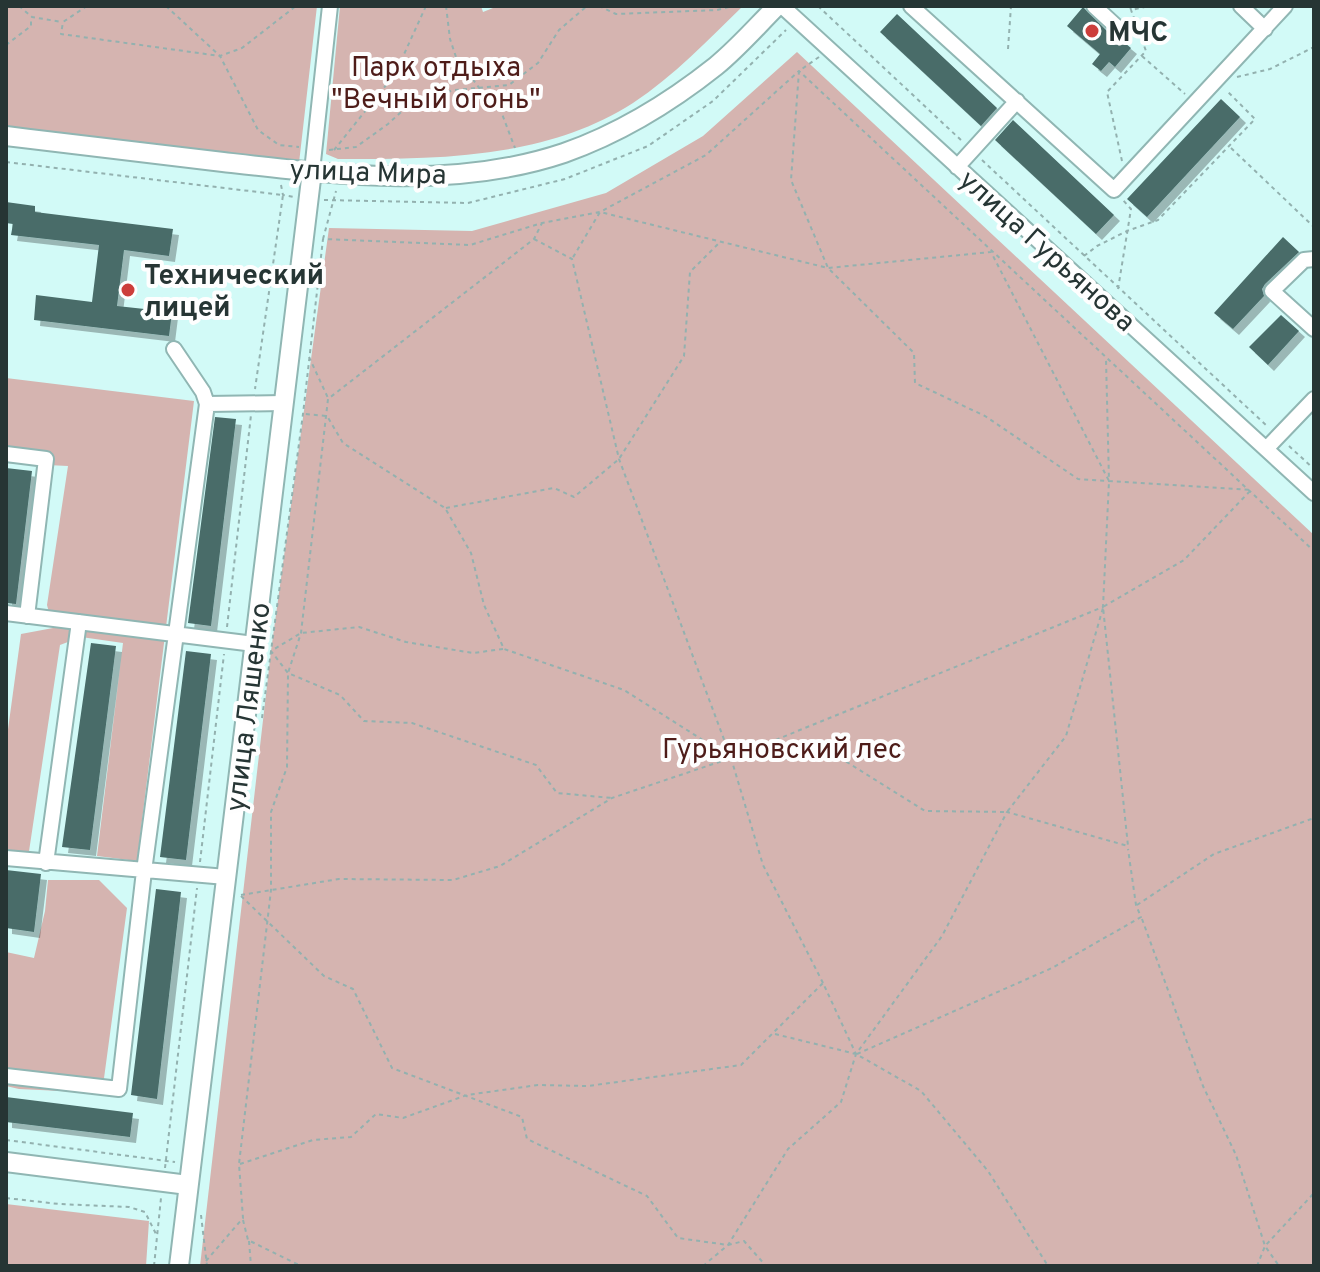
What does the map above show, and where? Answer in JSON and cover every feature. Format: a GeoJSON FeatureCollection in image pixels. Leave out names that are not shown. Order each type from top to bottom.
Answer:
{"type":"FeatureCollection","features":[{"type":"Feature","properties":{"kind":"main road","name":"улица Мира"},"geometry":{"type":"LineString","coordinates":[[6,136],[312,171],[420,177],[504,169],[566,152],[619,128],[669,99],[718,65],[779,6]]}},
{"type":"Feature","properties":{"kind":"main road","name":"улица Ляшенко"},"geometry":{"type":"LineString","coordinates":[[179,1266],[226,877],[262,648],[284,403],[312,171]]}},
{"type":"Feature","properties":{"kind":"main road"},"geometry":{"type":"LineString","coordinates":[[6,1162],[188,1185]]}},
{"type":"Feature","properties":{"kind":"street","name":"улица Ляшенко"},"geometry":{"type":"LineString","coordinates":[[312,171],[330,6]]}},
{"type":"Feature","properties":{"kind":"street","name":"улица Гурьянова"},"geometry":{"type":"LineString","coordinates":[[779,6],[1314,493]]}},
{"type":"Feature","properties":{"kind":"street"},"geometry":{"type":"LineString","coordinates":[[911,6],[1114,190],[1285,6]]}},
{"type":"Feature","properties":{"kind":"street"},"geometry":{"type":"LineString","coordinates":[[1094,6],[1119,29]]}},
{"type":"Feature","properties":{"kind":"street"},"geometry":{"type":"LineString","coordinates":[[1241,6],[1265,29]]}},
{"type":"Feature","properties":{"kind":"street"},"geometry":{"type":"LineString","coordinates":[[957,167],[1017,101]]}},
{"type":"Feature","properties":{"kind":"street"},"geometry":{"type":"LineString","coordinates":[[1314,259],[1304,260],[1272,291],[1314,329]]}},
{"type":"Feature","properties":{"kind":"street"},"geometry":{"type":"LineString","coordinates":[[6,1076],[119,1089],[144,871],[207,404],[203,392],[174,349]]}},
{"type":"Feature","properties":{"kind":"street"},"geometry":{"type":"LineString","coordinates":[[1267,448],[1314,399]]}},
{"type":"Feature","properties":{"kind":"street"},"geometry":{"type":"LineString","coordinates":[[207,404],[284,403]]}},
{"type":"Feature","properties":{"kind":"street"},"geometry":{"type":"LineString","coordinates":[[6,454],[46,459],[27,616]]}},
{"type":"Feature","properties":{"kind":"street"},"geometry":{"type":"LineString","coordinates":[[6,613],[262,648]]}},
{"type":"Feature","properties":{"kind":"street"},"geometry":{"type":"LineString","coordinates":[[46,863],[79,622]]}},
{"type":"Feature","properties":{"kind":"street"},"geometry":{"type":"LineString","coordinates":[[6,858],[226,877]]}},
{"type":"Feature","properties":{"kind":"path"},"geometry":{"type":"LineString","coordinates":[[19,6],[32,17],[63,22],[87,6]]}},
{"type":"Feature","properties":{"kind":"path"},"geometry":{"type":"LineString","coordinates":[[166,6],[220,56],[258,130],[279,145]]}},
{"type":"Feature","properties":{"kind":"path"},"geometry":{"type":"LineString","coordinates":[[63,22],[61,34],[220,56],[242,48],[296,6]]}},
{"type":"Feature","properties":{"kind":"path"},"geometry":{"type":"LineString","coordinates":[[426,6],[395,74],[333,151],[356,147],[413,101],[455,90],[509,85],[538,63],[559,30],[587,6]]}},
{"type":"Feature","properties":{"kind":"path"},"geometry":{"type":"LineString","coordinates":[[446,6],[450,39],[456,57],[480,89],[499,106],[517,157]]}},
{"type":"Feature","properties":{"kind":"path"},"geometry":{"type":"LineString","coordinates":[[599,6],[616,14],[717,10],[733,6]]}},
{"type":"Feature","properties":{"kind":"path"},"geometry":{"type":"LineString","coordinates":[[818,6],[1314,469]]}},
{"type":"Feature","properties":{"kind":"path"},"geometry":{"type":"LineString","coordinates":[[858,6],[882,6]]}},
{"type":"Feature","properties":{"kind":"path"},"geometry":{"type":"LineString","coordinates":[[1008,49],[1011,6]]}},
{"type":"Feature","properties":{"kind":"path"},"geometry":{"type":"LineString","coordinates":[[1126,177],[1107,92],[1146,51],[1131,8],[1149,6]]}},
{"type":"Feature","properties":{"kind":"path"},"geometry":{"type":"LineString","coordinates":[[6,45],[31,26],[32,17]]}},
{"type":"Feature","properties":{"kind":"path"},"geometry":{"type":"LineString","coordinates":[[1216,81],[1270,69],[1314,47]]}},
{"type":"Feature","properties":{"kind":"path"},"geometry":{"type":"LineString","coordinates":[[323,239],[470,245],[542,223],[600,212],[706,155],[799,71],[830,50]]}},
{"type":"Feature","properties":{"kind":"path"},"geometry":{"type":"LineString","coordinates":[[1141,56],[1196,103]]}},
{"type":"Feature","properties":{"kind":"path"},"geometry":{"type":"LineString","coordinates":[[799,71],[1314,551]]}},
{"type":"Feature","properties":{"kind":"path"},"geometry":{"type":"LineString","coordinates":[[799,71],[791,180],[828,268],[914,353],[915,383],[985,416],[1078,479],[1251,490]]}},
{"type":"Feature","properties":{"kind":"path"},"geometry":{"type":"LineString","coordinates":[[1084,256],[1127,231],[1158,220],[1255,119],[1216,81]]}},
{"type":"Feature","properties":{"kind":"path"},"geometry":{"type":"LineString","coordinates":[[1229,147],[1314,227]]}},
{"type":"Feature","properties":{"kind":"path"},"geometry":{"type":"LineString","coordinates":[[6,162],[283,195],[253,403],[154,1266]]}},
{"type":"Feature","properties":{"kind":"path"},"geometry":{"type":"LineString","coordinates":[[1114,190],[1131,209],[1118,289]]}},
{"type":"Feature","properties":{"kind":"path"},"geometry":{"type":"LineString","coordinates":[[261,727],[262,648],[303,414],[323,239],[333,202]]}},
{"type":"Feature","properties":{"kind":"path"},"geometry":{"type":"LineString","coordinates":[[600,212],[828,268],[991,252]]}},
{"type":"Feature","properties":{"kind":"path"},"geometry":{"type":"LineString","coordinates":[[600,212],[572,259],[619,459],[731,758],[763,865],[856,1054]]}},
{"type":"Feature","properties":{"kind":"path"},"geometry":{"type":"LineString","coordinates":[[328,399],[534,239],[542,223]]}},
{"type":"Feature","properties":{"kind":"path"},"geometry":{"type":"LineString","coordinates":[[534,239],[572,259]]}},
{"type":"Feature","properties":{"kind":"path"},"geometry":{"type":"LineString","coordinates":[[445,508],[554,488],[574,497],[619,459],[684,356],[690,272],[720,243]]}},
{"type":"Feature","properties":{"kind":"path"},"geometry":{"type":"LineString","coordinates":[[991,252],[1109,481]]}},
{"type":"Feature","properties":{"kind":"path"},"geometry":{"type":"LineString","coordinates":[[251,1266],[239,1164],[271,890],[271,812],[287,767],[288,673],[301,633],[327,416],[328,399],[308,356]]}},
{"type":"Feature","properties":{"kind":"path"},"geometry":{"type":"LineString","coordinates":[[1106,358],[1109,481],[1103,607],[1136,905],[1203,1086],[1236,1155],[1265,1246],[1279,1266]]}},
{"type":"Feature","properties":{"kind":"path"},"geometry":{"type":"LineString","coordinates":[[303,414],[327,416]]}},
{"type":"Feature","properties":{"kind":"path"},"geometry":{"type":"LineString","coordinates":[[327,416],[343,443],[445,508],[471,553],[484,605],[504,649]]}},
{"type":"Feature","properties":{"kind":"path"},"geometry":{"type":"LineString","coordinates":[[766,1266],[744,1241],[728,1245],[678,1238],[647,1196],[527,1139],[522,1117],[392,1068],[353,989],[324,976],[268,919],[240,896],[339,879],[453,880],[500,866],[612,798],[731,758],[1103,607],[1184,560],[1251,490]]}},
{"type":"Feature","properties":{"kind":"path"},"geometry":{"type":"LineString","coordinates":[[703,1266],[728,1245],[788,1149],[841,1102],[856,1054],[942,936],[1007,812],[1066,736],[1103,607]]}},
{"type":"Feature","properties":{"kind":"path"},"geometry":{"type":"LineString","coordinates":[[262,648],[301,633],[359,627],[406,642],[473,653],[504,649],[624,690],[731,758],[842,759],[925,811],[1007,812],[1128,846]]}},
{"type":"Feature","properties":{"kind":"path"},"geometry":{"type":"LineString","coordinates":[[262,648],[288,673],[340,695],[364,721],[412,723],[536,765],[557,793],[612,798]]}},
{"type":"Feature","properties":{"kind":"path"},"geometry":{"type":"LineString","coordinates":[[1136,905],[1214,854],[1314,818]]}},
{"type":"Feature","properties":{"kind":"path"},"geometry":{"type":"LineString","coordinates":[[856,1054],[1052,968],[1141,917]]}},
{"type":"Feature","properties":{"kind":"path"},"geometry":{"type":"LineString","coordinates":[[239,1164],[313,1140],[351,1137],[376,1114],[403,1118],[467,1095],[538,1085],[588,1086],[741,1065],[823,983]]}},
{"type":"Feature","properties":{"kind":"path"},"geometry":{"type":"LineString","coordinates":[[774,1034],[856,1054],[921,1091],[988,1171],[1048,1266]]}},
{"type":"Feature","properties":{"kind":"path"},"geometry":{"type":"LineString","coordinates":[[6,1140],[167,1161]]}},
{"type":"Feature","properties":{"kind":"path"},"geometry":{"type":"LineString","coordinates":[[1257,1266],[1265,1246],[1314,1193]]}},
{"type":"Feature","properties":{"kind":"path"},"geometry":{"type":"LineString","coordinates":[[6,1198],[129,1207],[145,1212],[157,1237]]}},
{"type":"Feature","properties":{"kind":"path"},"geometry":{"type":"LineString","coordinates":[[206,1261],[243,1218]]}},
{"type":"Feature","properties":{"kind":"path"},"geometry":{"type":"LineString","coordinates":[[248,1240],[301,1266]]}},
{"type":"Feature","properties":{"kind":"green space"},"geometry":{"type":"Polygon","coordinates":[[[6,6],[317,6],[299,163],[6,128],[6,6]]]}},
{"type":"Feature","properties":{"kind":"green space","name":"Парк отдыха \"Вечный огонь\""},"geometry":{"type":"Polygon","coordinates":[[[340,6],[481,6],[483,12],[498,6],[743,6],[691,57],[633,103],[564,135],[490,152],[414,158],[338,159],[326,154],[340,6]]]}},
{"type":"Feature","properties":{"kind":"green space","name":"Гурьяновский лес"},"geometry":{"type":"Polygon","coordinates":[[[797,52],[1314,535],[1314,1266],[200,1266],[271,651],[329,228],[472,231],[606,193],[703,136],[797,52]]]}},
{"type":"Feature","properties":{"kind":"green space"},"geometry":{"type":"Polygon","coordinates":[[[6,378],[194,401],[137,861],[97,856],[123,643],[81,637],[60,645],[28,858],[6,856],[6,744],[21,634],[53,628],[47,605],[68,466],[6,463],[6,378]]]}},
{"type":"Feature","properties":{"kind":"green space"},"geometry":{"type":"Polygon","coordinates":[[[48,880],[99,880],[127,908],[102,1093],[6,1086],[6,952],[34,958],[45,911],[48,880]]]}},
{"type":"Feature","properties":{"kind":"green space"},"geometry":{"type":"Polygon","coordinates":[[[6,1204],[149,1221],[146,1266],[6,1266],[6,1204]]]}},
{"type":"Feature","properties":{"kind":"building","name":"МЧС"},"geometry":{"type":"Polygon","coordinates":[[[1083,7],[1112,36],[1131,48],[1115,67],[1109,62],[1101,71],[1092,64],[1100,54],[1067,26],[1083,7]]]}},
{"type":"Feature","properties":{"kind":"building"},"geometry":{"type":"Polygon","coordinates":[[[897,14],[997,108],[981,126],[880,32],[897,14]]]}},
{"type":"Feature","properties":{"kind":"building"},"geometry":{"type":"Polygon","coordinates":[[[1221,99],[1240,117],[1147,217],[1127,199],[1221,99]]]}},
{"type":"Feature","properties":{"kind":"building"},"geometry":{"type":"Polygon","coordinates":[[[1013,120],[1114,215],[1096,234],[995,140],[1013,120]]]}},
{"type":"Feature","properties":{"kind":"building"},"geometry":{"type":"Polygon","coordinates":[[[6,202],[35,206],[35,212],[173,229],[169,256],[124,250],[117,306],[172,312],[169,336],[34,320],[36,295],[92,302],[99,245],[11,235],[13,224],[6,223],[6,202]]]}},
{"type":"Feature","properties":{"kind":"building"},"geometry":{"type":"Polygon","coordinates":[[[1283,237],[1299,252],[1265,284],[1262,289],[1264,296],[1233,329],[1214,313],[1283,237]]]}},
{"type":"Feature","properties":{"kind":"building"},"geometry":{"type":"Polygon","coordinates":[[[1281,315],[1299,331],[1268,365],[1249,347],[1281,315]]]}},
{"type":"Feature","properties":{"kind":"building"},"geometry":{"type":"Polygon","coordinates":[[[215,417],[236,419],[211,626],[188,623],[215,417]]]}},
{"type":"Feature","properties":{"kind":"building"},"geometry":{"type":"Polygon","coordinates":[[[6,468],[32,471],[16,604],[6,603],[6,468]]]}},
{"type":"Feature","properties":{"kind":"building"},"geometry":{"type":"Polygon","coordinates":[[[91,643],[116,646],[90,850],[62,847],[91,643]]]}},
{"type":"Feature","properties":{"kind":"building"},"geometry":{"type":"Polygon","coordinates":[[[186,651],[211,654],[186,860],[160,857],[186,651]]]}},
{"type":"Feature","properties":{"kind":"building"},"geometry":{"type":"Polygon","coordinates":[[[6,870],[41,874],[34,932],[6,928],[6,870]]]}},
{"type":"Feature","properties":{"kind":"building"},"geometry":{"type":"Polygon","coordinates":[[[156,889],[181,892],[157,1099],[131,1095],[156,889]]]}},
{"type":"Feature","properties":{"kind":"building"},"geometry":{"type":"Polygon","coordinates":[[[6,1097],[133,1113],[130,1137],[6,1122],[6,1097]]]}},
{"type":"Feature","properties":{"kind":"place","name":"МЧС"},"geometry":{"type":"Point","coordinates":[1092,31]}},
{"type":"Feature","properties":{"kind":"place","name":"Технический лицей"},"geometry":{"type":"Point","coordinates":[128,290]}}]}
